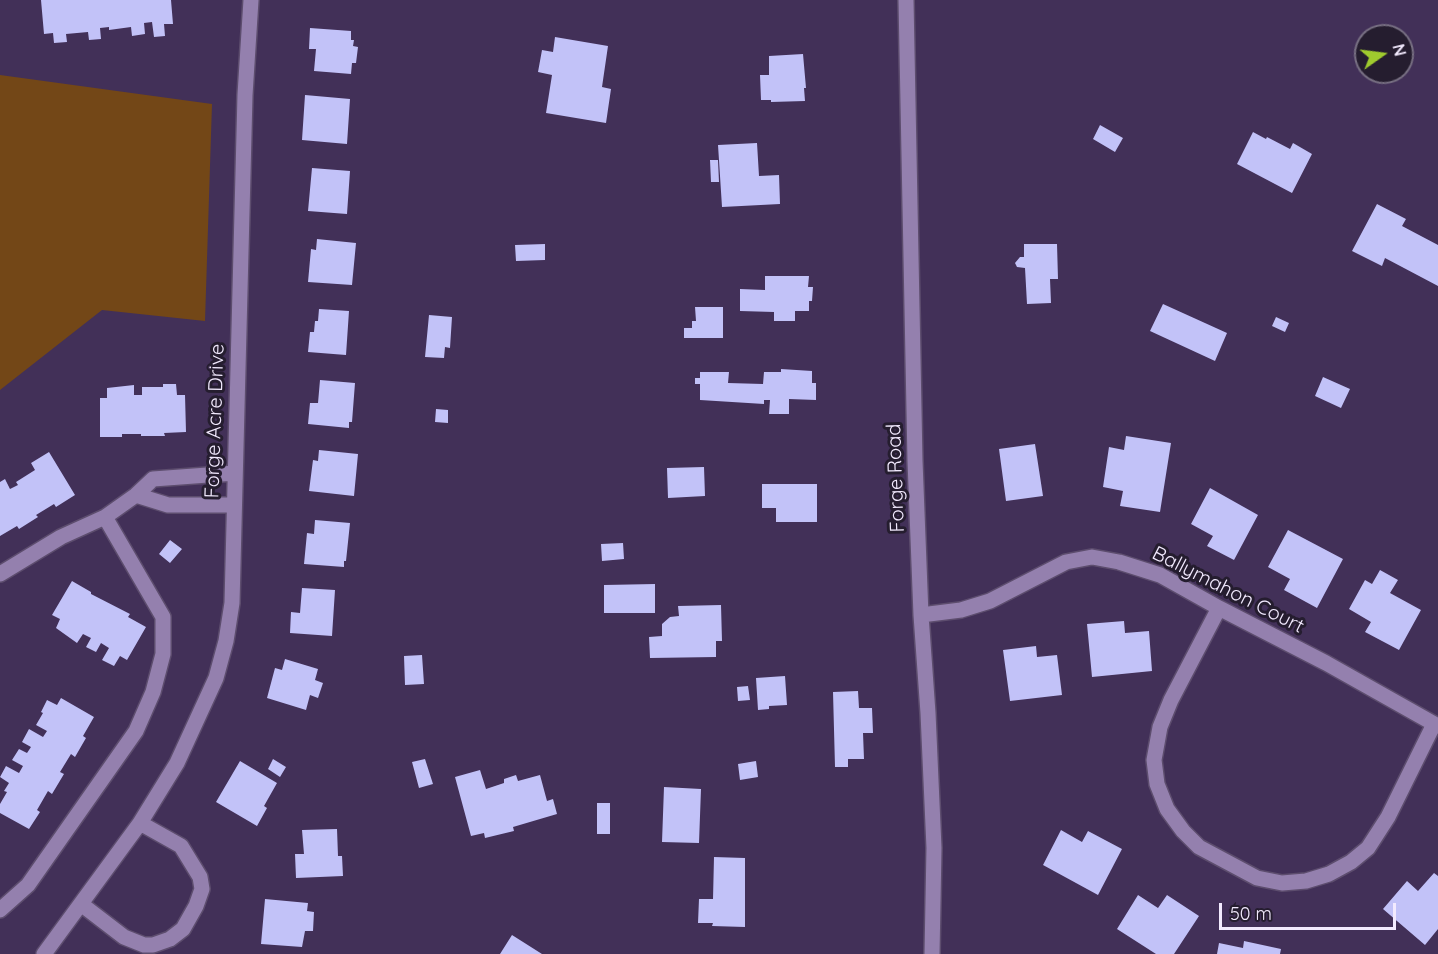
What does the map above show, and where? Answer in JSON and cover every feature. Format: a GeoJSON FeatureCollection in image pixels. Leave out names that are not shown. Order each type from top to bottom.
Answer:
{"type":"FeatureCollection","features":[{"type":"Feature","properties":{"kind":"street","name":"Forge Acre Drive"},"geometry":{"type":"LineString","coordinates":[[44,954],[140,823],[177,763],[216,678],[226,641],[232,603],[245,95],[251,0]]}},
{"type":"Feature","properties":{"kind":"street","name":"Forge Road"},"geometry":{"type":"LineString","coordinates":[[906,0],[915,449],[921,615],[934,848],[932,954]]}},
{"type":"Feature","properties":{"kind":"street"},"geometry":{"type":"LineString","coordinates":[[0,574],[61,537],[105,517],[136,495],[153,479],[235,473]]}},
{"type":"Feature","properties":{"kind":"street"},"geometry":{"type":"LineString","coordinates":[[136,495],[168,505],[234,505]]}},
{"type":"Feature","properties":{"kind":"street"},"geometry":{"type":"LineString","coordinates":[[0,910],[28,885],[136,731],[163,654],[163,617],[105,517]]}},
{"type":"Feature","properties":{"kind":"street","name":"Ballymahon Court"},"geometry":{"type":"LineString","coordinates":[[921,615],[961,610],[990,601],[1066,562],[1092,557],[1119,561],[1160,575],[1326,663],[1436,725]]}},
{"type":"Feature","properties":{"kind":"street"},"geometry":{"type":"LineString","coordinates":[[1219,608],[1167,708],[1160,727],[1154,760],[1157,784],[1167,809],[1183,831],[1199,847],[1208,852],[1257,878],[1282,883],[1306,881],[1329,874],[1351,862],[1368,848],[1388,817],[1436,725]]}},
{"type":"Feature","properties":{"kind":"street"},"geometry":{"type":"LineString","coordinates":[[81,904],[124,937],[144,945],[153,945],[171,939],[183,929],[202,889],[200,877],[180,846],[140,823]]}},
{"type":"Feature","properties":{"kind":"shaded area"},"geometry":{"type":"Polygon","coordinates":[[[0,75],[212,104],[205,321],[102,310],[0,390],[0,75]]]}},
{"type":"Feature","properties":{"kind":"building"},"geometry":{"type":"Polygon","coordinates":[[[41,0],[171,0],[173,24],[164,24],[165,36],[154,37],[152,22],[144,23],[145,34],[132,36],[131,27],[109,30],[109,27],[100,28],[101,39],[89,40],[88,32],[66,34],[67,42],[54,43],[53,33],[44,34],[41,0]]]}},
{"type":"Feature","properties":{"kind":"building"},"geometry":{"type":"Polygon","coordinates":[[[310,28],[351,31],[353,46],[358,47],[356,63],[352,63],[351,74],[314,71],[316,49],[309,49],[310,28]]]}},
{"type":"Feature","properties":{"kind":"building"},"geometry":{"type":"Polygon","coordinates":[[[555,37],[608,46],[602,87],[611,89],[606,123],[546,113],[552,75],[538,72],[542,50],[553,52],[555,37]]]}},
{"type":"Feature","properties":{"kind":"building"},"geometry":{"type":"Polygon","coordinates":[[[803,54],[805,101],[761,100],[760,75],[769,75],[769,56],[803,54]]]}},
{"type":"Feature","properties":{"kind":"building"},"geometry":{"type":"Polygon","coordinates":[[[305,95],[350,99],[347,144],[302,140],[305,95]]]}},
{"type":"Feature","properties":{"kind":"building"},"geometry":{"type":"Polygon","coordinates":[[[1100,125],[1123,138],[1115,152],[1093,139],[1100,125]]]}},
{"type":"Feature","properties":{"kind":"building"},"geometry":{"type":"Polygon","coordinates":[[[1253,132],[1290,149],[1293,143],[1312,154],[1292,193],[1237,164],[1253,132]]]}},
{"type":"Feature","properties":{"kind":"building"},"geometry":{"type":"Polygon","coordinates":[[[757,143],[759,176],[779,175],[780,204],[722,207],[718,145],[757,143]]]}},
{"type":"Feature","properties":{"kind":"building"},"geometry":{"type":"Polygon","coordinates":[[[710,160],[718,160],[719,182],[711,182],[710,160]]]}},
{"type":"Feature","properties":{"kind":"building"},"geometry":{"type":"Polygon","coordinates":[[[312,168],[350,171],[347,214],[308,211],[312,168]]]}},
{"type":"Feature","properties":{"kind":"building"},"geometry":{"type":"Polygon","coordinates":[[[1377,204],[1406,219],[1402,226],[1438,245],[1438,286],[1385,258],[1382,266],[1352,251],[1377,204]]]}},
{"type":"Feature","properties":{"kind":"building"},"geometry":{"type":"Polygon","coordinates":[[[317,239],[356,243],[352,285],[308,282],[311,249],[316,250],[317,239]]]}},
{"type":"Feature","properties":{"kind":"building"},"geometry":{"type":"Polygon","coordinates":[[[545,244],[545,260],[516,261],[515,245],[545,244]]]}},
{"type":"Feature","properties":{"kind":"building"},"geometry":{"type":"Polygon","coordinates":[[[1024,244],[1057,244],[1058,279],[1050,279],[1051,303],[1027,304],[1025,268],[1017,267],[1015,263],[1020,257],[1024,257],[1024,244]]]}},
{"type":"Feature","properties":{"kind":"building"},"geometry":{"type":"Polygon","coordinates":[[[765,276],[809,276],[808,287],[813,287],[809,311],[795,311],[795,321],[774,321],[774,312],[740,311],[740,289],[765,290],[765,276]]]}},
{"type":"Feature","properties":{"kind":"building"},"geometry":{"type":"Polygon","coordinates":[[[1163,304],[1227,333],[1215,361],[1150,331],[1163,304]]]}},
{"type":"Feature","properties":{"kind":"building"},"geometry":{"type":"Polygon","coordinates":[[[695,307],[723,307],[723,338],[684,338],[684,328],[692,328],[692,321],[696,321],[695,307]]]}},
{"type":"Feature","properties":{"kind":"building"},"geometry":{"type":"Polygon","coordinates":[[[319,309],[349,311],[346,355],[308,352],[310,332],[314,332],[319,309]]]}},
{"type":"Feature","properties":{"kind":"building"},"geometry":{"type":"Polygon","coordinates":[[[429,315],[452,317],[450,348],[445,347],[444,358],[425,357],[429,315]]]}},
{"type":"Feature","properties":{"kind":"building"},"geometry":{"type":"Polygon","coordinates":[[[1276,317],[1289,323],[1285,332],[1272,326],[1276,317]]]}},
{"type":"Feature","properties":{"kind":"building"},"geometry":{"type":"Polygon","coordinates":[[[781,369],[812,371],[812,383],[816,383],[816,400],[789,399],[789,414],[769,414],[770,400],[764,400],[764,404],[700,400],[700,384],[695,384],[695,378],[700,378],[700,372],[729,372],[728,383],[763,384],[764,372],[781,372],[781,369]]]}},
{"type":"Feature","properties":{"kind":"building"},"geometry":{"type":"Polygon","coordinates":[[[1323,377],[1350,389],[1341,408],[1315,396],[1323,377]]]}},
{"type":"Feature","properties":{"kind":"building"},"geometry":{"type":"Polygon","coordinates":[[[320,380],[355,383],[352,422],[349,422],[349,428],[308,424],[310,403],[318,403],[320,380]]]}},
{"type":"Feature","properties":{"kind":"building"},"geometry":{"type":"Polygon","coordinates":[[[163,384],[176,384],[177,395],[185,395],[186,432],[164,433],[165,436],[122,434],[122,437],[100,437],[100,398],[107,398],[107,388],[134,385],[134,395],[142,395],[142,387],[163,387],[163,384]]]}},
{"type":"Feature","properties":{"kind":"building"},"geometry":{"type":"Polygon","coordinates":[[[436,409],[448,410],[448,423],[435,422],[436,409]]]}},
{"type":"Feature","properties":{"kind":"building"},"geometry":{"type":"Polygon","coordinates":[[[1126,436],[1171,443],[1160,512],[1120,506],[1123,491],[1103,487],[1109,447],[1124,450],[1126,436]]]}},
{"type":"Feature","properties":{"kind":"building"},"geometry":{"type":"Polygon","coordinates":[[[1035,444],[1043,496],[1006,501],[999,449],[1035,444]]]}},
{"type":"Feature","properties":{"kind":"building"},"geometry":{"type":"Polygon","coordinates":[[[319,450],[358,454],[354,496],[309,491],[313,460],[318,461],[319,450]]]}},
{"type":"Feature","properties":{"kind":"building"},"geometry":{"type":"Polygon","coordinates":[[[49,452],[75,495],[56,507],[54,504],[19,529],[17,526],[0,536],[0,482],[5,479],[10,489],[18,485],[16,482],[35,470],[31,463],[49,452]]]}},
{"type":"Feature","properties":{"kind":"building"},"geometry":{"type":"Polygon","coordinates":[[[704,467],[705,496],[668,498],[667,468],[704,467]]]}},
{"type":"Feature","properties":{"kind":"building"},"geometry":{"type":"Polygon","coordinates":[[[762,484],[817,484],[817,522],[776,522],[776,508],[762,508],[762,484]]]}},
{"type":"Feature","properties":{"kind":"building"},"geometry":{"type":"Polygon","coordinates":[[[1210,488],[1258,515],[1234,560],[1207,546],[1213,536],[1191,524],[1210,488]]]}},
{"type":"Feature","properties":{"kind":"building"},"geometry":{"type":"Polygon","coordinates":[[[315,520],[350,523],[344,567],[304,564],[307,533],[314,534],[315,520]]]}},
{"type":"Feature","properties":{"kind":"building"},"geometry":{"type":"Polygon","coordinates":[[[1288,530],[1343,559],[1317,608],[1284,590],[1290,579],[1268,567],[1288,530]]]}},
{"type":"Feature","properties":{"kind":"building"},"geometry":{"type":"Polygon","coordinates":[[[170,540],[182,549],[170,563],[159,554],[170,540]]]}},
{"type":"Feature","properties":{"kind":"building"},"geometry":{"type":"Polygon","coordinates":[[[623,543],[624,559],[602,561],[601,544],[623,543]]]}},
{"type":"Feature","properties":{"kind":"building"},"geometry":{"type":"Polygon","coordinates":[[[1380,570],[1398,580],[1390,593],[1421,610],[1399,650],[1365,632],[1371,622],[1349,609],[1365,580],[1372,584],[1380,570]]]}},
{"type":"Feature","properties":{"kind":"building"},"geometry":{"type":"Polygon","coordinates":[[[72,581],[91,594],[130,614],[128,617],[146,627],[127,660],[120,656],[114,666],[102,660],[109,648],[101,643],[96,652],[86,647],[91,638],[83,634],[77,643],[56,628],[60,619],[52,615],[72,581]]]}},
{"type":"Feature","properties":{"kind":"building"},"geometry":{"type":"Polygon","coordinates":[[[655,584],[655,613],[604,613],[604,585],[655,584]]]}},
{"type":"Feature","properties":{"kind":"building"},"geometry":{"type":"Polygon","coordinates":[[[302,588],[335,590],[332,636],[290,633],[291,612],[300,613],[302,588]]]}},
{"type":"Feature","properties":{"kind":"building"},"geometry":{"type":"Polygon","coordinates":[[[721,605],[722,641],[716,641],[716,657],[650,658],[649,637],[662,636],[662,624],[670,617],[679,616],[678,606],[721,605]]]}},
{"type":"Feature","properties":{"kind":"building"},"geometry":{"type":"Polygon","coordinates":[[[1124,621],[1125,633],[1149,631],[1152,671],[1092,677],[1087,624],[1124,621]]]}},
{"type":"Feature","properties":{"kind":"building"},"geometry":{"type":"Polygon","coordinates":[[[1036,646],[1037,657],[1057,655],[1062,695],[1010,701],[1003,650],[1036,646]]]}},
{"type":"Feature","properties":{"kind":"building"},"geometry":{"type":"Polygon","coordinates":[[[422,655],[424,684],[405,685],[404,656],[422,655]]]}},
{"type":"Feature","properties":{"kind":"building"},"geometry":{"type":"Polygon","coordinates":[[[285,659],[318,669],[315,680],[323,683],[318,698],[310,695],[306,710],[267,698],[275,668],[282,670],[285,659]]]}},
{"type":"Feature","properties":{"kind":"building"},"geometry":{"type":"Polygon","coordinates":[[[785,676],[787,705],[769,706],[769,709],[758,710],[756,678],[785,676]]]}},
{"type":"Feature","properties":{"kind":"building"},"geometry":{"type":"Polygon","coordinates":[[[748,686],[750,700],[738,701],[737,687],[748,686]]]}},
{"type":"Feature","properties":{"kind":"building"},"geometry":{"type":"Polygon","coordinates":[[[858,691],[859,708],[872,708],[873,733],[863,733],[864,759],[848,759],[848,767],[835,767],[833,692],[858,691]]]}},
{"type":"Feature","properties":{"kind":"building"},"geometry":{"type":"Polygon","coordinates":[[[61,698],[94,717],[75,757],[71,754],[60,772],[64,774],[52,794],[48,791],[37,810],[40,812],[29,829],[0,813],[0,804],[9,783],[0,777],[6,766],[19,773],[23,766],[12,760],[19,749],[27,753],[31,747],[22,742],[29,729],[43,737],[47,731],[36,725],[43,713],[41,712],[47,700],[57,705],[61,698]]]}},
{"type":"Feature","properties":{"kind":"building"},"geometry":{"type":"Polygon","coordinates":[[[273,759],[286,767],[280,777],[268,769],[273,759]]]}},
{"type":"Feature","properties":{"kind":"building"},"geometry":{"type":"Polygon","coordinates":[[[425,759],[433,784],[419,788],[412,762],[425,759]]]}},
{"type":"Feature","properties":{"kind":"building"},"geometry":{"type":"Polygon","coordinates":[[[240,761],[277,783],[264,806],[267,808],[257,826],[216,802],[240,761]]]}},
{"type":"Feature","properties":{"kind":"building"},"geometry":{"type":"Polygon","coordinates":[[[756,761],[758,777],[740,780],[738,764],[756,761]]]}},
{"type":"Feature","properties":{"kind":"building"},"geometry":{"type":"Polygon","coordinates":[[[480,770],[486,789],[504,783],[504,779],[516,775],[518,781],[540,775],[547,801],[553,799],[557,814],[513,827],[514,831],[485,838],[484,833],[471,836],[455,777],[480,770]]]}},
{"type":"Feature","properties":{"kind":"building"},"geometry":{"type":"Polygon","coordinates":[[[664,787],[701,789],[699,843],[662,842],[664,787]]]}},
{"type":"Feature","properties":{"kind":"building"},"geometry":{"type":"Polygon","coordinates":[[[597,803],[610,803],[610,834],[597,834],[597,803]]]}},
{"type":"Feature","properties":{"kind":"building"},"geometry":{"type":"Polygon","coordinates":[[[337,829],[338,856],[342,856],[343,876],[296,878],[295,854],[304,854],[302,830],[337,829]]]}},
{"type":"Feature","properties":{"kind":"building"},"geometry":{"type":"Polygon","coordinates":[[[1061,830],[1082,842],[1088,831],[1122,849],[1098,895],[1043,865],[1061,830]]]}},
{"type":"Feature","properties":{"kind":"building"},"geometry":{"type":"Polygon","coordinates":[[[714,857],[745,858],[745,927],[712,926],[713,923],[698,923],[699,899],[713,899],[714,857]]]}},
{"type":"Feature","properties":{"kind":"building"},"geometry":{"type":"Polygon","coordinates":[[[1434,873],[1438,876],[1438,929],[1425,945],[1383,909],[1407,881],[1418,891],[1434,873]]]}},
{"type":"Feature","properties":{"kind":"building"},"geometry":{"type":"Polygon","coordinates":[[[1138,895],[1158,908],[1167,895],[1199,916],[1174,954],[1156,954],[1117,929],[1138,895]]]}},
{"type":"Feature","properties":{"kind":"building"},"geometry":{"type":"Polygon","coordinates":[[[265,899],[308,903],[307,911],[314,912],[313,931],[305,931],[302,947],[261,944],[265,899]]]}},
{"type":"Feature","properties":{"kind":"building"},"geometry":{"type":"Polygon","coordinates":[[[512,935],[542,954],[500,954],[512,935]]]}},
{"type":"Feature","properties":{"kind":"building"},"geometry":{"type":"Polygon","coordinates":[[[1244,941],[1281,949],[1280,954],[1217,954],[1219,943],[1243,948],[1244,941]]]}}]}
